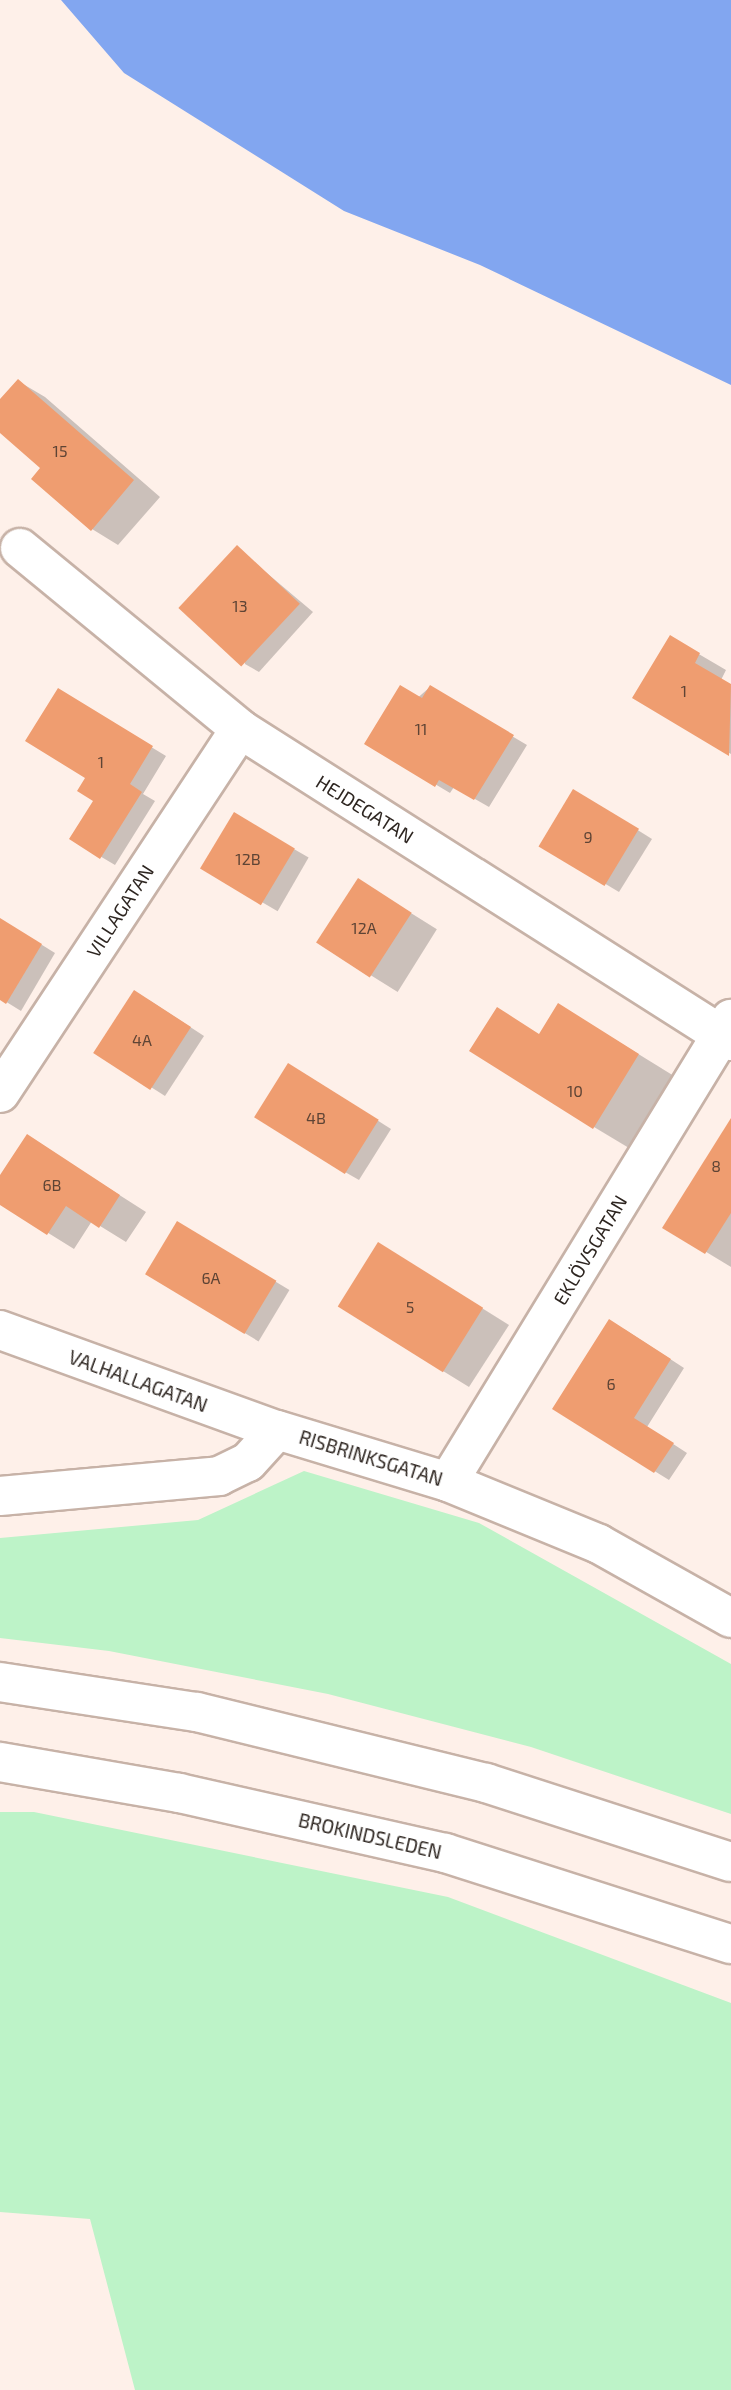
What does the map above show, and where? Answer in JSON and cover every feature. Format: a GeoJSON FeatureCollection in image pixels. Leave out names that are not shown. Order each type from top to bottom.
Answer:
{"type":"FeatureCollection","features":[{"type":"Feature","properties":{"kind":"street","name":"HEJDEGATAN"},"geometry":{"type":"LineString","coordinates":[[20,548],[240,729],[728,1032]]}},
{"type":"Feature","properties":{"kind":"street","name":"VILLAGATAN"},"geometry":{"type":"LineString","coordinates":[[0,1093],[240,729]]}},
{"type":"Feature","properties":{"kind":"street","name":"EKLÖVSGATAN"},"geometry":{"type":"LineString","coordinates":[[448,1482],[728,1032]]}},
{"type":"Feature","properties":{"kind":"street","name":"VALHALLAGATAN"},"geometry":{"type":"LineString","coordinates":[[0,1330],[277,1430]]}},
{"type":"Feature","properties":{"kind":"street","name":"RISBRINKSGATAN"},"geometry":{"type":"LineString","coordinates":[[0,1496],[219,1476],[248,1462],[277,1430],[448,1482],[599,1544],[731,1618]]}},
{"type":"Feature","properties":{"kind":"street"},"geometry":{"type":"LineString","coordinates":[[0,1682],[197,1712],[433,1770],[731,1862]]}},
{"type":"Feature","properties":{"kind":"street","name":"BROKINDSLEDEN"},"geometry":{"type":"LineString","coordinates":[[0,1762],[179,1793],[445,1853],[731,1944]]}},
{"type":"Feature","properties":{"kind":"green space"},"geometry":{"type":"Polygon","coordinates":[[[304,1471],[479,1523],[731,1664],[731,1814],[531,1747],[328,1694],[109,1651],[0,1638],[0,1538],[198,1520],[304,1471]]]}},
{"type":"Feature","properties":{"kind":"green space"},"geometry":{"type":"Polygon","coordinates":[[[0,1812],[34,1812],[448,1897],[731,2003],[731,2390],[135,2390],[90,2219],[0,2212],[0,1812]]]}},
{"type":"Feature","properties":{"kind":"water"},"geometry":{"type":"Polygon","coordinates":[[[61,0],[731,0],[731,385],[480,265],[344,211],[124,73],[61,0]]]}},
{"type":"Feature","properties":{"kind":"building"},"geometry":{"type":"Polygon","coordinates":[[[18,379],[134,480],[91,531],[31,479],[40,468],[0,433],[0,399],[18,379]]]}},
{"type":"Feature","properties":{"kind":"building"},"geometry":{"type":"Polygon","coordinates":[[[237,545],[300,604],[241,667],[178,608],[237,545]]]}},
{"type":"Feature","properties":{"kind":"building"},"geometry":{"type":"Polygon","coordinates":[[[670,635],[700,653],[695,663],[731,684],[729,756],[632,698],[670,635]]]}},
{"type":"Feature","properties":{"kind":"building"},"geometry":{"type":"Polygon","coordinates":[[[400,685],[422,698],[430,685],[514,735],[474,800],[439,780],[435,787],[364,744],[400,685]]]}},
{"type":"Feature","properties":{"kind":"building"},"geometry":{"type":"Polygon","coordinates":[[[58,688],[153,746],[130,784],[142,792],[100,859],[69,839],[93,801],[77,791],[85,778],[25,741],[58,688]]]}},
{"type":"Feature","properties":{"kind":"building"},"geometry":{"type":"Polygon","coordinates":[[[573,789],[639,829],[604,886],[538,846],[573,789]]]}},
{"type":"Feature","properties":{"kind":"building"},"geometry":{"type":"Polygon","coordinates":[[[234,812],[295,849],[261,905],[200,869],[234,812]]]}},
{"type":"Feature","properties":{"kind":"building"},"geometry":{"type":"Polygon","coordinates":[[[358,878],[412,913],[370,977],[316,943],[358,878]]]}},
{"type":"Feature","properties":{"kind":"building"},"geometry":{"type":"Polygon","coordinates":[[[0,918],[42,944],[6,1004],[0,1000],[0,918]]]}},
{"type":"Feature","properties":{"kind":"building"},"geometry":{"type":"Polygon","coordinates":[[[134,990],[191,1027],[150,1090],[93,1053],[134,990]]]}},
{"type":"Feature","properties":{"kind":"building"},"geometry":{"type":"Polygon","coordinates":[[[558,1003],[639,1054],[593,1129],[469,1051],[497,1007],[539,1034],[558,1003]]]}},
{"type":"Feature","properties":{"kind":"building"},"geometry":{"type":"Polygon","coordinates":[[[288,1063],[379,1120],[345,1174],[254,1117],[288,1063]]]}},
{"type":"Feature","properties":{"kind":"building"},"geometry":{"type":"Polygon","coordinates":[[[731,1118],[731,1213],[705,1254],[662,1228],[731,1118]]]}},
{"type":"Feature","properties":{"kind":"building"},"geometry":{"type":"Polygon","coordinates":[[[27,1134],[120,1195],[99,1228],[66,1206],[47,1235],[0,1205],[0,1175],[27,1134]]]}},
{"type":"Feature","properties":{"kind":"building"},"geometry":{"type":"Polygon","coordinates":[[[177,1221],[276,1281],[244,1334],[145,1274],[177,1221]]]}},
{"type":"Feature","properties":{"kind":"building"},"geometry":{"type":"Polygon","coordinates":[[[378,1242],[483,1308],[443,1372],[338,1306],[378,1242]]]}},
{"type":"Feature","properties":{"kind":"building"},"geometry":{"type":"Polygon","coordinates":[[[609,1319],[671,1359],[634,1418],[674,1443],[654,1473],[552,1409],[609,1319]]]}}]}
